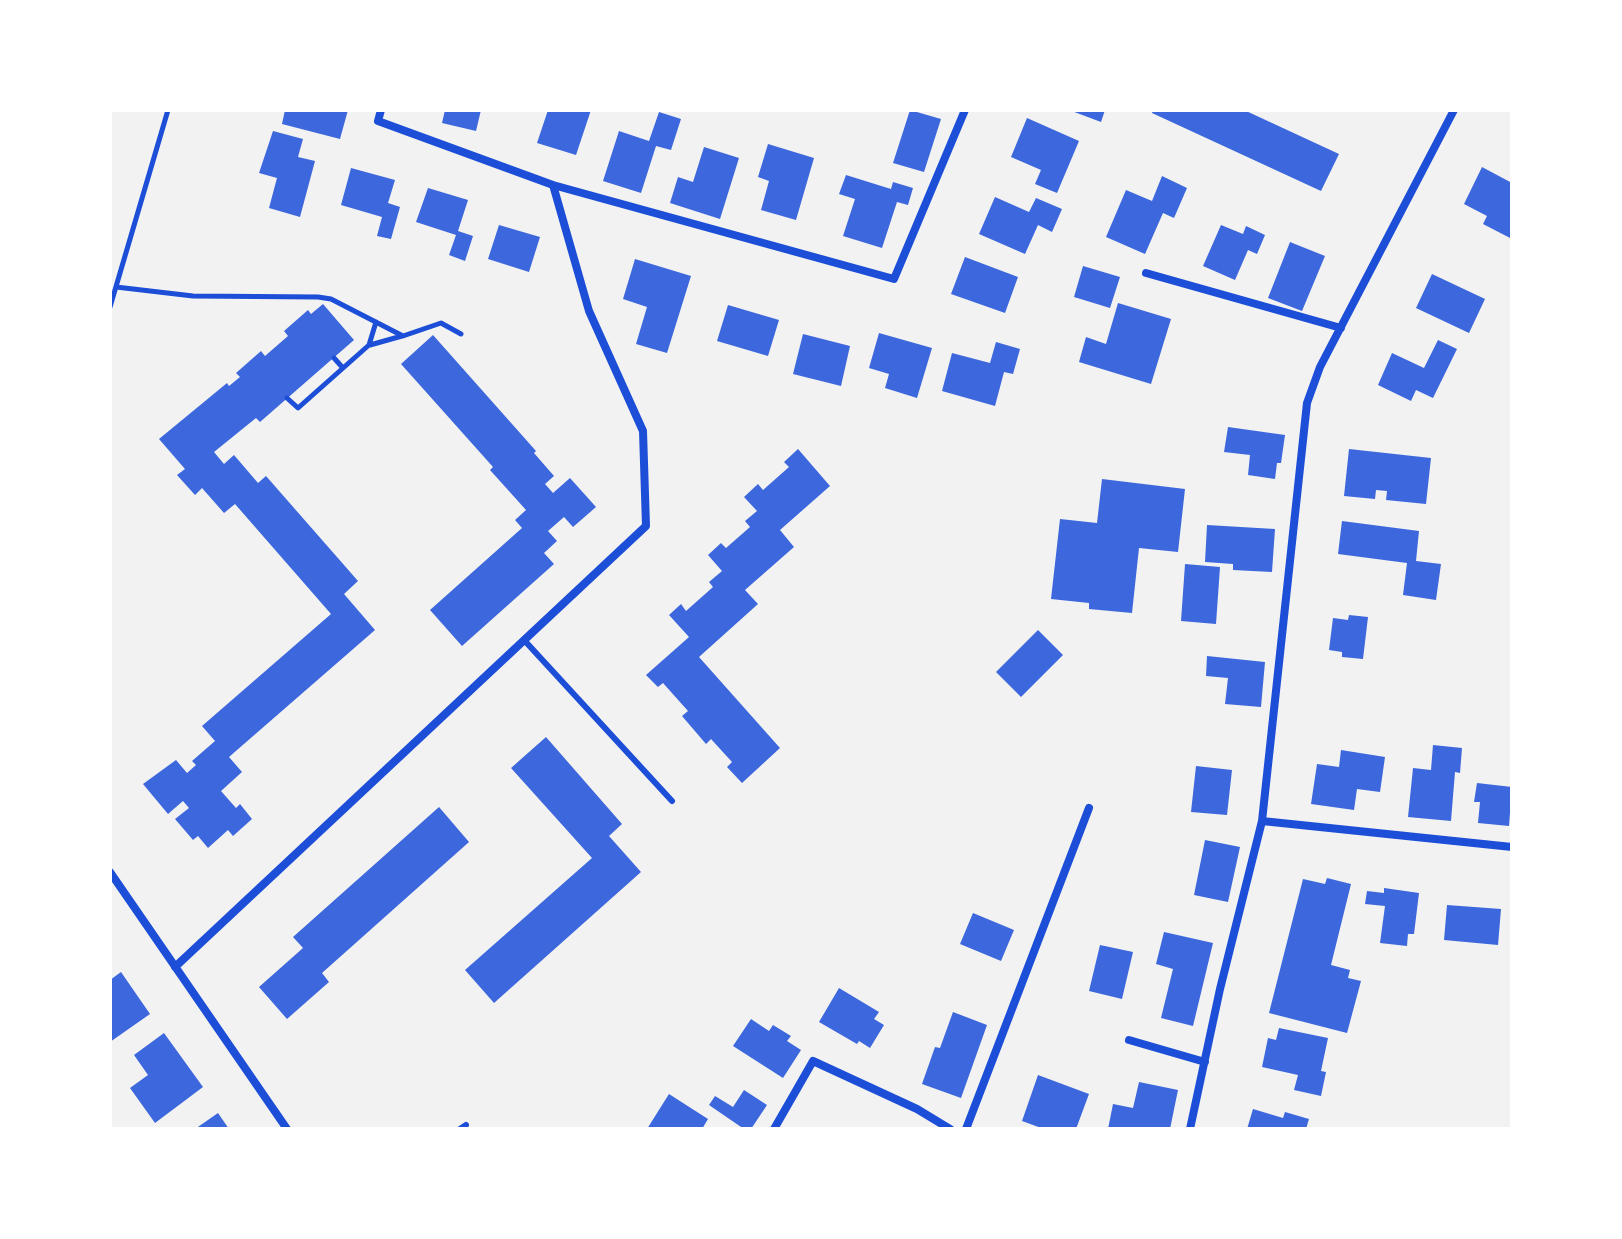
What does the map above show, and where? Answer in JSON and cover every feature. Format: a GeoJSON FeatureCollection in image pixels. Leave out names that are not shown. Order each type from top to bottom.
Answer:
{"type":"FeatureCollection","features":[{"type":"Feature","properties":{"kind":"street"},"geometry":{"type":"LineString","coordinates":[[381,110],[378,121],[553,185],[894,279],[965,110]]}},
{"type":"Feature","properties":{"kind":"street"},"geometry":{"type":"LineString","coordinates":[[1190,1129],[1262,821],[1307,403],[1320,367],[1454,110]]}},
{"type":"Feature","properties":{"kind":"street"},"geometry":{"type":"LineString","coordinates":[[175,967],[646,526],[643,431],[589,311],[553,185]]}},
{"type":"Feature","properties":{"kind":"street"},"geometry":{"type":"LineString","coordinates":[[1146,273],[1341,328]]}},
{"type":"Feature","properties":{"kind":"street"},"geometry":{"type":"LineString","coordinates":[[966,1129],[1089,808]]}},
{"type":"Feature","properties":{"kind":"street"},"geometry":{"type":"LineString","coordinates":[[1262,821],[1512,847]]}},
{"type":"Feature","properties":{"kind":"street"},"geometry":{"type":"LineString","coordinates":[[110,872],[287,1129]]}},
{"type":"Feature","properties":{"kind":"street"},"geometry":{"type":"LineString","coordinates":[[1129,1040],[1205,1062]]}},
{"type":"Feature","properties":{"kind":"street"},"geometry":{"type":"LineString","coordinates":[[774,1129],[813,1061],[917,1109],[950,1129]]}},
{"type":"Feature","properties":{"kind":"lane"},"geometry":{"type":"LineString","coordinates":[[524,640],[672,801]]}},
{"type":"Feature","properties":{"kind":"path"},"geometry":{"type":"LineString","coordinates":[[110,307],[168,110]]}},
{"type":"Feature","properties":{"kind":"path"},"geometry":{"type":"LineString","coordinates":[[113,292],[318,297],[331,299],[403,336]]}},
{"type":"Feature","properties":{"kind":"path"},"geometry":{"type":"LineString","coordinates":[[369,345],[376,322]]}},
{"type":"Feature","properties":{"kind":"path"},"geometry":{"type":"LineString","coordinates":[[287,398],[298,408],[369,345],[441,323],[461,334]]}},
{"type":"Feature","properties":{"kind":"path"},"geometry":{"type":"LineString","coordinates":[[334,358],[343,368]]}},
{"type":"Feature","properties":{"kind":"building"},"geometry":{"type":"Polygon","coordinates":[[[285,110],[348,110],[340,139],[282,124],[285,110]]]}},
{"type":"Feature","properties":{"kind":"building"},"geometry":{"type":"Polygon","coordinates":[[[445,110],[481,110],[476,131],[442,123],[445,110]]]}},
{"type":"Feature","properties":{"kind":"building"},"geometry":{"type":"Polygon","coordinates":[[[548,110],[591,110],[576,155],[537,143],[548,110]]]}},
{"type":"Feature","properties":{"kind":"building"},"geometry":{"type":"Polygon","coordinates":[[[910,110],[941,119],[924,172],[893,163],[910,110]]]}},
{"type":"Feature","properties":{"kind":"building"},"geometry":{"type":"Polygon","coordinates":[[[1069,110],[1105,110],[1101,122],[1069,110]]]}},
{"type":"Feature","properties":{"kind":"building"},"geometry":{"type":"Polygon","coordinates":[[[1153,110],[1244,110],[1339,154],[1321,191],[1152,113],[1153,110]]]}},
{"type":"Feature","properties":{"kind":"building"},"geometry":{"type":"Polygon","coordinates":[[[659,112],[681,119],[671,150],[656,146],[641,193],[603,181],[619,131],[649,141],[659,112]]]}},
{"type":"Feature","properties":{"kind":"building"},"geometry":{"type":"Polygon","coordinates":[[[1027,118],[1079,141],[1057,193],[1035,184],[1041,170],[1011,157],[1027,118]]]}},
{"type":"Feature","properties":{"kind":"building"},"geometry":{"type":"Polygon","coordinates":[[[273,131],[303,139],[298,157],[315,161],[300,217],[269,208],[277,178],[259,173],[273,131]]]}},
{"type":"Feature","properties":{"kind":"building"},"geometry":{"type":"Polygon","coordinates":[[[768,144],[814,158],[796,220],[761,210],[769,181],[758,177],[768,144]]]}},
{"type":"Feature","properties":{"kind":"building"},"geometry":{"type":"Polygon","coordinates":[[[704,147],[739,158],[720,219],[670,203],[678,177],[693,182],[704,147]]]}},
{"type":"Feature","properties":{"kind":"building"},"geometry":{"type":"Polygon","coordinates":[[[1482,167],[1512,183],[1512,239],[1483,224],[1487,216],[1464,204],[1482,167]]]}},
{"type":"Feature","properties":{"kind":"building"},"geometry":{"type":"Polygon","coordinates":[[[351,168],[395,180],[388,203],[400,207],[391,239],[377,236],[382,217],[341,205],[351,168]]]}},
{"type":"Feature","properties":{"kind":"building"},"geometry":{"type":"Polygon","coordinates":[[[846,175],[891,189],[893,182],[913,188],[908,205],[897,202],[882,248],[843,236],[855,199],[839,194],[846,175]]]}},
{"type":"Feature","properties":{"kind":"building"},"geometry":{"type":"Polygon","coordinates":[[[1162,176],[1187,188],[1174,218],[1163,213],[1145,254],[1106,237],[1126,190],[1152,201],[1162,176]]]}},
{"type":"Feature","properties":{"kind":"building"},"geometry":{"type":"Polygon","coordinates":[[[428,188],[468,200],[458,231],[473,236],[465,261],[449,255],[456,235],[416,222],[428,188]]]}},
{"type":"Feature","properties":{"kind":"building"},"geometry":{"type":"Polygon","coordinates":[[[995,197],[1029,212],[1036,198],[1062,209],[1052,232],[1038,225],[1025,254],[979,234],[995,197]]]}},
{"type":"Feature","properties":{"kind":"building"},"geometry":{"type":"Polygon","coordinates":[[[499,225],[540,237],[529,272],[488,259],[499,225]]]}},
{"type":"Feature","properties":{"kind":"building"},"geometry":{"type":"Polygon","coordinates":[[[1221,225],[1243,234],[1246,226],[1265,235],[1257,254],[1248,250],[1235,280],[1203,266],[1221,225]]]}},
{"type":"Feature","properties":{"kind":"building"},"geometry":{"type":"Polygon","coordinates":[[[1290,242],[1325,256],[1302,311],[1268,298],[1290,242]]]}},
{"type":"Feature","properties":{"kind":"building"},"geometry":{"type":"Polygon","coordinates":[[[965,257],[1018,277],[1005,313],[951,294],[965,257]]]}},
{"type":"Feature","properties":{"kind":"building"},"geometry":{"type":"Polygon","coordinates":[[[635,259],[691,276],[667,353],[636,344],[647,307],[623,299],[635,259]]]}},
{"type":"Feature","properties":{"kind":"building"},"geometry":{"type":"Polygon","coordinates":[[[1083,266],[1120,277],[1110,308],[1074,297],[1083,266]]]}},
{"type":"Feature","properties":{"kind":"building"},"geometry":{"type":"Polygon","coordinates":[[[1432,274],[1485,299],[1469,333],[1416,308],[1432,274]]]}},
{"type":"Feature","properties":{"kind":"building"},"geometry":{"type":"Polygon","coordinates":[[[1118,303],[1171,319],[1151,384],[1079,362],[1086,337],[1106,344],[1118,303]]]}},
{"type":"Feature","properties":{"kind":"building"},"geometry":{"type":"Polygon","coordinates":[[[323,304],[354,340],[260,422],[256,418],[214,452],[224,464],[234,455],[258,483],[266,476],[358,581],[344,594],[375,630],[229,757],[242,772],[221,791],[236,808],[240,804],[252,819],[233,836],[228,830],[208,848],[198,836],[193,840],[175,819],[189,808],[183,801],[168,814],[143,784],[176,760],[187,773],[196,765],[192,761],[215,741],[202,726],[331,614],[235,504],[224,513],[202,488],[195,495],[177,475],[185,469],[159,439],[227,383],[229,386],[240,377],[236,373],[261,351],[265,356],[288,336],[284,331],[308,310],[311,314],[323,304]]]}},
{"type":"Feature","properties":{"kind":"building"},"geometry":{"type":"Polygon","coordinates":[[[728,305],[779,320],[768,356],[717,341],[728,305]]]}},
{"type":"Feature","properties":{"kind":"building"},"geometry":{"type":"Polygon","coordinates":[[[879,333],[932,348],[917,398],[885,388],[889,374],[869,368],[879,333]]]}},
{"type":"Feature","properties":{"kind":"building"},"geometry":{"type":"Polygon","coordinates":[[[803,334],[850,346],[841,386],[793,374],[803,334]]]}},
{"type":"Feature","properties":{"kind":"building"},"geometry":{"type":"Polygon","coordinates":[[[433,335],[536,451],[534,453],[554,476],[545,484],[553,493],[570,478],[596,507],[573,527],[564,517],[548,531],[557,541],[544,553],[554,564],[462,646],[430,610],[522,528],[515,520],[526,510],[490,470],[493,467],[401,364],[433,335]]]}},
{"type":"Feature","properties":{"kind":"building"},"geometry":{"type":"Polygon","coordinates":[[[1438,340],[1457,349],[1433,398],[1416,390],[1411,401],[1378,385],[1392,353],[1424,368],[1438,340]]]}},
{"type":"Feature","properties":{"kind":"building"},"geometry":{"type":"Polygon","coordinates":[[[996,342],[1020,349],[1013,374],[1004,372],[995,406],[942,391],[952,353],[990,363],[996,342]]]}},
{"type":"Feature","properties":{"kind":"building"},"geometry":{"type":"Polygon","coordinates":[[[1228,427],[1285,435],[1275,479],[1248,475],[1250,455],[1224,452],[1228,427]]]}},
{"type":"Feature","properties":{"kind":"building"},"geometry":{"type":"Polygon","coordinates":[[[798,449],[830,486],[780,530],[794,547],[745,590],[758,604],[699,657],[780,748],[742,783],[727,767],[732,762],[711,739],[706,744],[682,716],[688,711],[663,683],[658,687],[646,675],[689,637],[669,615],[681,604],[686,611],[713,587],[709,582],[722,571],[708,555],[721,543],[726,548],[750,527],[745,521],[757,511],[744,497],[758,484],[763,490],[789,467],[784,462],[798,449]]]}},
{"type":"Feature","properties":{"kind":"building"},"geometry":{"type":"Polygon","coordinates":[[[1349,449],[1431,458],[1426,504],[1386,500],[1387,491],[1376,490],[1375,499],[1344,496],[1349,449]]]}},
{"type":"Feature","properties":{"kind":"building"},"geometry":{"type":"Polygon","coordinates":[[[1102,479],[1185,489],[1178,552],[1139,548],[1132,613],[1089,609],[1089,603],[1051,599],[1060,519],[1097,523],[1102,479]]]}},
{"type":"Feature","properties":{"kind":"building"},"geometry":{"type":"Polygon","coordinates":[[[1342,521],[1419,531],[1416,561],[1441,564],[1436,600],[1403,595],[1407,563],[1338,554],[1342,521]]]}},
{"type":"Feature","properties":{"kind":"building"},"geometry":{"type":"Polygon","coordinates":[[[1207,525],[1275,529],[1272,572],[1233,570],[1233,564],[1205,562],[1207,525]]]}},
{"type":"Feature","properties":{"kind":"building"},"geometry":{"type":"Polygon","coordinates":[[[1185,564],[1220,567],[1216,624],[1181,621],[1185,564]]]}},
{"type":"Feature","properties":{"kind":"building"},"geometry":{"type":"Polygon","coordinates":[[[1349,615],[1368,617],[1363,659],[1342,657],[1342,652],[1329,650],[1333,618],[1348,620],[1349,615]]]}},
{"type":"Feature","properties":{"kind":"building"},"geometry":{"type":"Polygon","coordinates":[[[1038,630],[1063,655],[1021,697],[996,672],[1038,630]]]}},
{"type":"Feature","properties":{"kind":"building"},"geometry":{"type":"Polygon","coordinates":[[[1207,656],[1265,662],[1261,707],[1225,704],[1228,678],[1206,676],[1207,656]]]}},
{"type":"Feature","properties":{"kind":"building"},"geometry":{"type":"Polygon","coordinates":[[[546,737],[622,824],[609,836],[641,872],[494,1003],[465,970],[592,858],[511,768],[546,737]]]}},
{"type":"Feature","properties":{"kind":"building"},"geometry":{"type":"Polygon","coordinates":[[[1433,745],[1462,748],[1460,773],[1455,772],[1451,821],[1408,817],[1413,768],[1431,770],[1433,745]]]}},
{"type":"Feature","properties":{"kind":"building"},"geometry":{"type":"Polygon","coordinates":[[[1341,750],[1385,757],[1380,792],[1357,789],[1354,810],[1311,804],[1317,764],[1339,767],[1341,750]]]}},
{"type":"Feature","properties":{"kind":"building"},"geometry":{"type":"Polygon","coordinates":[[[1196,766],[1232,770],[1227,815],[1191,812],[1196,766]]]}},
{"type":"Feature","properties":{"kind":"building"},"geometry":{"type":"Polygon","coordinates":[[[1477,783],[1512,787],[1509,826],[1478,823],[1480,802],[1474,802],[1477,783]]]}},
{"type":"Feature","properties":{"kind":"building"},"geometry":{"type":"Polygon","coordinates":[[[439,807],[469,842],[322,973],[329,982],[287,1019],[259,987],[303,948],[293,937],[439,807]]]}},
{"type":"Feature","properties":{"kind":"building"},"geometry":{"type":"Polygon","coordinates":[[[1205,840],[1240,847],[1228,902],[1194,895],[1205,840]]]}},
{"type":"Feature","properties":{"kind":"building"},"geometry":{"type":"Polygon","coordinates":[[[1327,878],[1351,884],[1331,965],[1350,970],[1348,978],[1361,981],[1347,1033],[1269,1013],[1303,879],[1325,884],[1327,878]]]}},
{"type":"Feature","properties":{"kind":"building"},"geometry":{"type":"Polygon","coordinates":[[[1384,888],[1419,893],[1414,934],[1408,934],[1407,946],[1380,943],[1385,906],[1365,904],[1367,891],[1384,893],[1384,888]]]}},
{"type":"Feature","properties":{"kind":"building"},"geometry":{"type":"Polygon","coordinates":[[[1447,905],[1501,909],[1498,945],[1444,940],[1447,905]]]}},
{"type":"Feature","properties":{"kind":"building"},"geometry":{"type":"Polygon","coordinates":[[[973,913],[1014,930],[1001,961],[960,944],[973,913]]]}},
{"type":"Feature","properties":{"kind":"building"},"geometry":{"type":"Polygon","coordinates":[[[1164,932],[1213,943],[1193,1026],[1161,1018],[1173,969],[1156,964],[1164,932]]]}},
{"type":"Feature","properties":{"kind":"building"},"geometry":{"type":"Polygon","coordinates":[[[1100,945],[1133,952],[1122,999],[1089,991],[1100,945]]]}},
{"type":"Feature","properties":{"kind":"building"},"geometry":{"type":"Polygon","coordinates":[[[121,972],[150,1014],[110,1042],[110,980],[121,972]]]}},
{"type":"Feature","properties":{"kind":"building"},"geometry":{"type":"Polygon","coordinates":[[[839,988],[879,1012],[874,1019],[884,1025],[870,1048],[819,1022],[839,988]]]}},
{"type":"Feature","properties":{"kind":"building"},"geometry":{"type":"Polygon","coordinates":[[[953,1012],[987,1025],[961,1098],[922,1084],[935,1047],[940,1048],[953,1012]]]}},
{"type":"Feature","properties":{"kind":"building"},"geometry":{"type":"Polygon","coordinates":[[[751,1019],[769,1031],[773,1025],[791,1036],[787,1041],[801,1050],[783,1078],[733,1046],[751,1019]]]}},
{"type":"Feature","properties":{"kind":"building"},"geometry":{"type":"Polygon","coordinates":[[[1279,1028],[1328,1038],[1321,1071],[1326,1072],[1321,1096],[1294,1090],[1298,1075],[1262,1067],[1268,1038],[1276,1040],[1279,1028]]]}},
{"type":"Feature","properties":{"kind":"building"},"geometry":{"type":"Polygon","coordinates":[[[164,1033],[203,1087],[155,1123],[130,1088],[148,1075],[134,1055],[164,1033]]]}},
{"type":"Feature","properties":{"kind":"building"},"geometry":{"type":"Polygon","coordinates":[[[1038,1075],[1089,1094],[1076,1129],[1044,1129],[1022,1121],[1038,1075]]]}},
{"type":"Feature","properties":{"kind":"building"},"geometry":{"type":"Polygon","coordinates":[[[1139,1082],[1178,1090],[1170,1129],[1108,1129],[1113,1104],[1133,1108],[1139,1082]]]}},
{"type":"Feature","properties":{"kind":"building"},"geometry":{"type":"Polygon","coordinates":[[[744,1090],[767,1105],[751,1129],[744,1129],[709,1105],[715,1096],[733,1107],[744,1090]]]}},
{"type":"Feature","properties":{"kind":"building"},"geometry":{"type":"Polygon","coordinates":[[[669,1094],[708,1119],[702,1129],[647,1129],[669,1094]]]}},
{"type":"Feature","properties":{"kind":"building"},"geometry":{"type":"Polygon","coordinates":[[[1253,1109],[1283,1118],[1285,1112],[1309,1119],[1306,1129],[1247,1129],[1253,1109]]]}},
{"type":"Feature","properties":{"kind":"building"},"geometry":{"type":"Polygon","coordinates":[[[218,1113],[229,1129],[195,1129],[218,1113]]]}}]}
